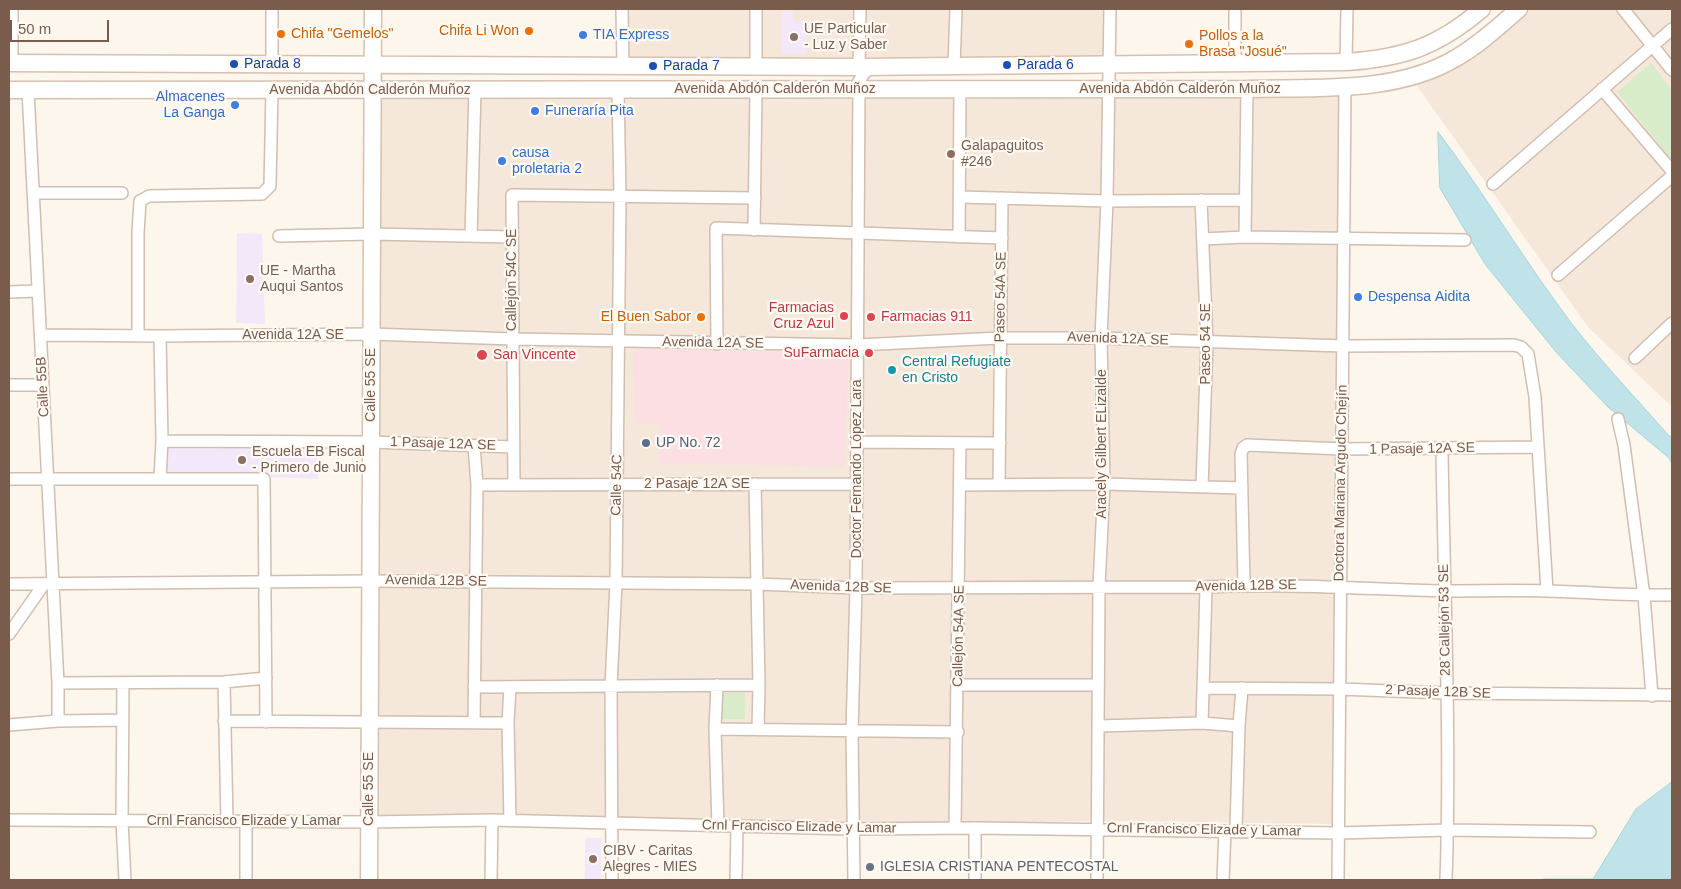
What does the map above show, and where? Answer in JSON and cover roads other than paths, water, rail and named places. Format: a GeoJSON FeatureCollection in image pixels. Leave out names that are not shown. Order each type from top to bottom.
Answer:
{"type":"FeatureCollection","features":[{"type":"Feature","properties":{"kind":"main road","name":"Calle 55 SE"},"geometry":{"type":"LineString","coordinates":[[369,880],[373,9]]}},
{"type":"Feature","properties":{"kind":"main road","name":"Avenida Abdón Calderón Muñoz"},"geometry":{"type":"LineString","coordinates":[[11,63],[859,67],[1346,62],[1388,58],[1418,50],[1446,36],[1482,9]]}},
{"type":"Feature","properties":{"kind":"main road","name":"Avenida Abdón Calderón Muñoz"},"geometry":{"type":"LineString","coordinates":[[9,90],[1247,89],[1345,86],[1395,81],[1438,68],[1474,47],[1519,9]]}},
{"type":"Feature","properties":{"kind":"street"},"geometry":{"type":"LineString","coordinates":[[11,63],[12,9]]}},
{"type":"Feature","properties":{"kind":"street"},"geometry":{"type":"LineString","coordinates":[[272,9],[272,64]]}},
{"type":"Feature","properties":{"kind":"street"},"geometry":{"type":"LineString","coordinates":[[622,9],[623,66]]}},
{"type":"Feature","properties":{"kind":"street"},"geometry":{"type":"LineString","coordinates":[[756,9],[756,66]]}},
{"type":"Feature","properties":{"kind":"street"},"geometry":{"type":"LineString","coordinates":[[859,67],[860,9]]}},
{"type":"Feature","properties":{"kind":"street"},"geometry":{"type":"LineString","coordinates":[[954,66],[956,9]]}},
{"type":"Feature","properties":{"kind":"street","name":"Aracely Gilbert ELizalde"},"geometry":{"type":"LineString","coordinates":[[1097,880],[1099,726],[1097,685],[1104,484],[1102,338],[1107,201],[1110,9]]}},
{"type":"Feature","properties":{"kind":"street"},"geometry":{"type":"LineString","coordinates":[[1235,9],[1235,63]]}},
{"type":"Feature","properties":{"kind":"street"},"geometry":{"type":"LineString","coordinates":[[1346,62],[1347,9]]}},
{"type":"Feature","properties":{"kind":"street"},"geometry":{"type":"LineString","coordinates":[[1623,9],[1672,70]]}},
{"type":"Feature","properties":{"kind":"street"},"geometry":{"type":"LineString","coordinates":[[1493,184],[1672,29]]}},
{"type":"Feature","properties":{"kind":"street","name":"Doctor Fernando López Lara"},"geometry":{"type":"LineString","coordinates":[[854,880],[852,731],[856,588],[859,81],[866,71],[876,66]]}},
{"type":"Feature","properties":{"kind":"street","name":"Doctora Mariana Argudo Chejín"},"geometry":{"type":"LineString","coordinates":[[1338,880],[1345,86]]}},
{"type":"Feature","properties":{"kind":"street","name":"Calle 54C"},"geometry":{"type":"LineString","coordinates":[[612,880],[611,686],[616,583],[620,196],[618,89]]}},
{"type":"Feature","properties":{"kind":"street"},"geometry":{"type":"LineString","coordinates":[[958,237],[960,89]]}},
{"type":"Feature","properties":{"kind":"street"},"geometry":{"type":"LineString","coordinates":[[1245,237],[1247,89]]}},
{"type":"Feature","properties":{"kind":"street"},"geometry":{"type":"LineString","coordinates":[[1602,89],[1672,172]]}},
{"type":"Feature","properties":{"kind":"street","name":"Calle 55B"},"geometry":{"type":"LineString","coordinates":[[28,90],[48,480],[49,584],[58,683],[58,721]]}},
{"type":"Feature","properties":{"kind":"street"},"geometry":{"type":"LineString","coordinates":[[138,335],[138,233],[140,201],[149,196],[262,194],[270,186],[272,90]]}},
{"type":"Feature","properties":{"kind":"street"},"geometry":{"type":"LineString","coordinates":[[470,236],[475,90]]}},
{"type":"Feature","properties":{"kind":"street"},"geometry":{"type":"LineString","coordinates":[[754,230],[756,90]]}},
{"type":"Feature","properties":{"kind":"street"},"geometry":{"type":"LineString","coordinates":[[1558,275],[1672,176]]}},
{"type":"Feature","properties":{"kind":"street"},"geometry":{"type":"LineString","coordinates":[[34,193],[122,193]]}},
{"type":"Feature","properties":{"kind":"street","name":"Callejón 54C SE"},"geometry":{"type":"LineString","coordinates":[[514,485],[512,195],[620,196]]}},
{"type":"Feature","properties":{"kind":"street"},"geometry":{"type":"LineString","coordinates":[[620,196],[755,198]]}},
{"type":"Feature","properties":{"kind":"street"},"geometry":{"type":"LineString","coordinates":[[960,197],[1107,201],[1245,200]]}},
{"type":"Feature","properties":{"kind":"street","name":"Paseo 54A SE"},"geometry":{"type":"LineString","coordinates":[[999,485],[999,338],[1002,198]]}},
{"type":"Feature","properties":{"kind":"street","name":"Paseo 54 SE"},"geometry":{"type":"LineString","coordinates":[[1201,200],[1207,342],[1202,487]]}},
{"type":"Feature","properties":{"kind":"street"},"geometry":{"type":"LineString","coordinates":[[717,344],[716,228],[1002,238]]}},
{"type":"Feature","properties":{"kind":"street"},"geometry":{"type":"LineString","coordinates":[[279,236],[372,234],[512,237]]}},
{"type":"Feature","properties":{"kind":"street"},"geometry":{"type":"LineString","coordinates":[[1202,239],[1245,237],[1465,240]]}},
{"type":"Feature","properties":{"kind":"street"},"geometry":{"type":"LineString","coordinates":[[9,292],[38,292]]}},
{"type":"Feature","properties":{"kind":"street"},"geometry":{"type":"LineString","coordinates":[[1635,358],[1672,323]]}},
{"type":"Feature","properties":{"kind":"street","name":"Avenida 12A SE"},"geometry":{"type":"LineString","coordinates":[[40,335],[372,334],[618,342],[858,345],[999,338],[1102,338],[1343,346],[1505,344],[1521,347],[1528,354],[1535,397],[1538,447]]}},
{"type":"Feature","properties":{"kind":"street"},"geometry":{"type":"LineString","coordinates":[[160,336],[162,441],[160,479]]}},
{"type":"Feature","properties":{"kind":"street"},"geometry":{"type":"LineString","coordinates":[[9,385],[43,385]]}},
{"type":"Feature","properties":{"kind":"street"},"geometry":{"type":"LineString","coordinates":[[1618,419],[1624,445],[1644,596],[1652,696]]}},
{"type":"Feature","properties":{"kind":"street","name":"1 Pasaje 12A SE"},"geometry":{"type":"LineString","coordinates":[[162,441],[371,442],[513,447]]}},
{"type":"Feature","properties":{"kind":"street"},"geometry":{"type":"LineString","coordinates":[[857,442],[1000,443]]}},
{"type":"Feature","properties":{"kind":"street","name":"Callejón 54A SE"},"geometry":{"type":"LineString","coordinates":[[955,828],[958,732],[960,443]]}},
{"type":"Feature","properties":{"kind":"street","name":"1 Pasaje 12A SE"},"geometry":{"type":"LineString","coordinates":[[1242,488],[1241,454],[1243,448],[1247,445],[1342,450],[1538,447]]}},
{"type":"Feature","properties":{"kind":"street"},"geometry":{"type":"LineString","coordinates":[[474,446],[477,485],[474,723]]}},
{"type":"Feature","properties":{"kind":"street"},"geometry":{"type":"LineString","coordinates":[[1538,447],[1547,591]]}},
{"type":"Feature","properties":{"kind":"street","name":"28 Callejón 53 SE"},"geometry":{"type":"LineString","coordinates":[[1442,449],[1448,830],[1446,880]]}},
{"type":"Feature","properties":{"kind":"street"},"geometry":{"type":"LineString","coordinates":[[9,480],[264,479],[266,722]]}},
{"type":"Feature","properties":{"kind":"street"},"geometry":{"type":"LineString","coordinates":[[755,484],[759,685],[758,730]]}},
{"type":"Feature","properties":{"kind":"street","name":"2 Pasaje 12A SE"},"geometry":{"type":"LineString","coordinates":[[477,485],[857,484]]}},
{"type":"Feature","properties":{"kind":"street"},"geometry":{"type":"LineString","coordinates":[[960,485],[1104,484],[1242,488],[1244,585]]}},
{"type":"Feature","properties":{"kind":"street","name":"Avenida 12B SE"},"geometry":{"type":"LineString","coordinates":[[9,584],[370,580],[757,584],[856,588],[1206,587],[1244,585],[1340,586],[1444,591],[1547,591],[1644,596],[1672,595]]}},
{"type":"Feature","properties":{"kind":"street"},"geometry":{"type":"LineString","coordinates":[[9,634],[49,584]]}},
{"type":"Feature","properties":{"kind":"street"},"geometry":{"type":"LineString","coordinates":[[1202,723],[1206,587]]}},
{"type":"Feature","properties":{"kind":"street"},"geometry":{"type":"LineString","coordinates":[[58,683],[224,682],[266,678]]}},
{"type":"Feature","properties":{"kind":"street"},"geometry":{"type":"LineString","coordinates":[[224,682],[227,822]]}},
{"type":"Feature","properties":{"kind":"street"},"geometry":{"type":"LineString","coordinates":[[123,683],[122,821],[125,880]]}},
{"type":"Feature","properties":{"kind":"street"},"geometry":{"type":"LineString","coordinates":[[717,685],[718,826]]}},
{"type":"Feature","properties":{"kind":"street"},"geometry":{"type":"LineString","coordinates":[[474,687],[759,685]]}},
{"type":"Feature","properties":{"kind":"street"},"geometry":{"type":"LineString","coordinates":[[958,685],[1097,685]]}},
{"type":"Feature","properties":{"kind":"street"},"geometry":{"type":"LineString","coordinates":[[510,687],[508,723],[510,820]]}},
{"type":"Feature","properties":{"kind":"street","name":"2 Pasaje 12B SE"},"geometry":{"type":"LineString","coordinates":[[1204,688],[1339,688],[1446,692],[1672,695]]}},
{"type":"Feature","properties":{"kind":"street"},"geometry":{"type":"LineString","coordinates":[[1223,880],[1230,830],[1242,688]]}},
{"type":"Feature","properties":{"kind":"street"},"geometry":{"type":"LineString","coordinates":[[9,725],[58,721],[123,720]]}},
{"type":"Feature","properties":{"kind":"street"},"geometry":{"type":"LineString","coordinates":[[224,721],[508,723]]}},
{"type":"Feature","properties":{"kind":"street"},"geometry":{"type":"LineString","coordinates":[[1099,726],[1202,723],[1239,726]]}},
{"type":"Feature","properties":{"kind":"street"},"geometry":{"type":"LineString","coordinates":[[716,729],[958,732]]}},
{"type":"Feature","properties":{"kind":"street","name":"Crnl Francisco Elizade y Lamar"},"geometry":{"type":"LineString","coordinates":[[9,820],[369,822],[510,820],[853,829],[1097,828],[1339,832],[1448,830],[1590,832]]}},
{"type":"Feature","properties":{"kind":"street"},"geometry":{"type":"LineString","coordinates":[[491,880],[492,820]]}},
{"type":"Feature","properties":{"kind":"street"},"geometry":{"type":"LineString","coordinates":[[246,821],[246,880]]}},
{"type":"Feature","properties":{"kind":"street"},"geometry":{"type":"LineString","coordinates":[[736,880],[737,826]]}},
{"type":"Feature","properties":{"kind":"street"},"geometry":{"type":"LineString","coordinates":[[975,828],[975,880]]}},
{"type":"Feature","properties":{"kind":"water"},"geometry":{"type":"Polygon","coordinates":[[[1438,132],[1572,324],[1595,353],[1669,436],[1672,437],[1672,464],[1669,458],[1608,407],[1556,352],[1485,264],[1440,188],[1438,132]]]}},
{"type":"Feature","properties":{"kind":"water"},"geometry":{"type":"Polygon","coordinates":[[[1672,782],[1672,880],[1543,879],[1593,879],[1636,809],[1672,782]]]}},
{"type":"Feature","properties":{"kind":"place","name":"Chifa Li Won"},"geometry":{"type":"Point","coordinates":[529,31]}},
{"type":"Feature","properties":{"kind":"place","name":"Chifa \"Gemelos\""},"geometry":{"type":"Point","coordinates":[281,34]}},
{"type":"Feature","properties":{"kind":"place","name":"TIA Express"},"geometry":{"type":"Point","coordinates":[583,35]}},
{"type":"Feature","properties":{"kind":"place","name":"UE Particular - Luz y Saber"},"geometry":{"type":"Point","coordinates":[794,37]}},
{"type":"Feature","properties":{"kind":"place","name":"Pollos a la Brasa \"Josué\""},"geometry":{"type":"Point","coordinates":[1189,44]}},
{"type":"Feature","properties":{"kind":"place","name":"Parada 8"},"geometry":{"type":"Point","coordinates":[234,64]}},
{"type":"Feature","properties":{"kind":"place","name":"Parada 6"},"geometry":{"type":"Point","coordinates":[1007,65]}},
{"type":"Feature","properties":{"kind":"place","name":"Parada 7"},"geometry":{"type":"Point","coordinates":[653,66]}},
{"type":"Feature","properties":{"kind":"place","name":"Almacenes La Ganga"},"geometry":{"type":"Point","coordinates":[235,105]}},
{"type":"Feature","properties":{"kind":"place","name":"Funeraría Pita"},"geometry":{"type":"Point","coordinates":[535,111]}},
{"type":"Feature","properties":{"kind":"place","name":"Galapaguitos #246"},"geometry":{"type":"Point","coordinates":[951,154]}},
{"type":"Feature","properties":{"kind":"place","name":"causa proletaria 2"},"geometry":{"type":"Point","coordinates":[502,161]}},
{"type":"Feature","properties":{"kind":"place","name":"UE - Martha Auqui Santos"},"geometry":{"type":"Point","coordinates":[250,279]}},
{"type":"Feature","properties":{"kind":"place","name":"Despensa Aidita"},"geometry":{"type":"Point","coordinates":[1358,297]}},
{"type":"Feature","properties":{"kind":"place","name":"Farmacias Cruz Azul"},"geometry":{"type":"Point","coordinates":[844,316]}},
{"type":"Feature","properties":{"kind":"place","name":"El Buen Sabor"},"geometry":{"type":"Point","coordinates":[701,317]}},
{"type":"Feature","properties":{"kind":"place","name":"Farmacias 911"},"geometry":{"type":"Point","coordinates":[871,317]}},
{"type":"Feature","properties":{"kind":"place","name":"SuFarmacia"},"geometry":{"type":"Point","coordinates":[869,353]}},
{"type":"Feature","properties":{"kind":"place","name":"San Vincente"},"geometry":{"type":"Point","coordinates":[482,355]}},
{"type":"Feature","properties":{"kind":"place","name":"Central Refugiate en Cristo"},"geometry":{"type":"Point","coordinates":[892,370]}},
{"type":"Feature","properties":{"kind":"place","name":"UP No. 72"},"geometry":{"type":"Point","coordinates":[646,443]}},
{"type":"Feature","properties":{"kind":"place","name":"Escuela EB Fiscal - Primero de Junio"},"geometry":{"type":"Point","coordinates":[242,460]}},
{"type":"Feature","properties":{"kind":"place","name":"CIBV - Caritas Alegres - MIES"},"geometry":{"type":"Point","coordinates":[593,859]}},
{"type":"Feature","properties":{"kind":"place","name":"IGLESIA CRISTIANA PENTECOSTAL"},"geometry":{"type":"Point","coordinates":[870,867]}}]}
